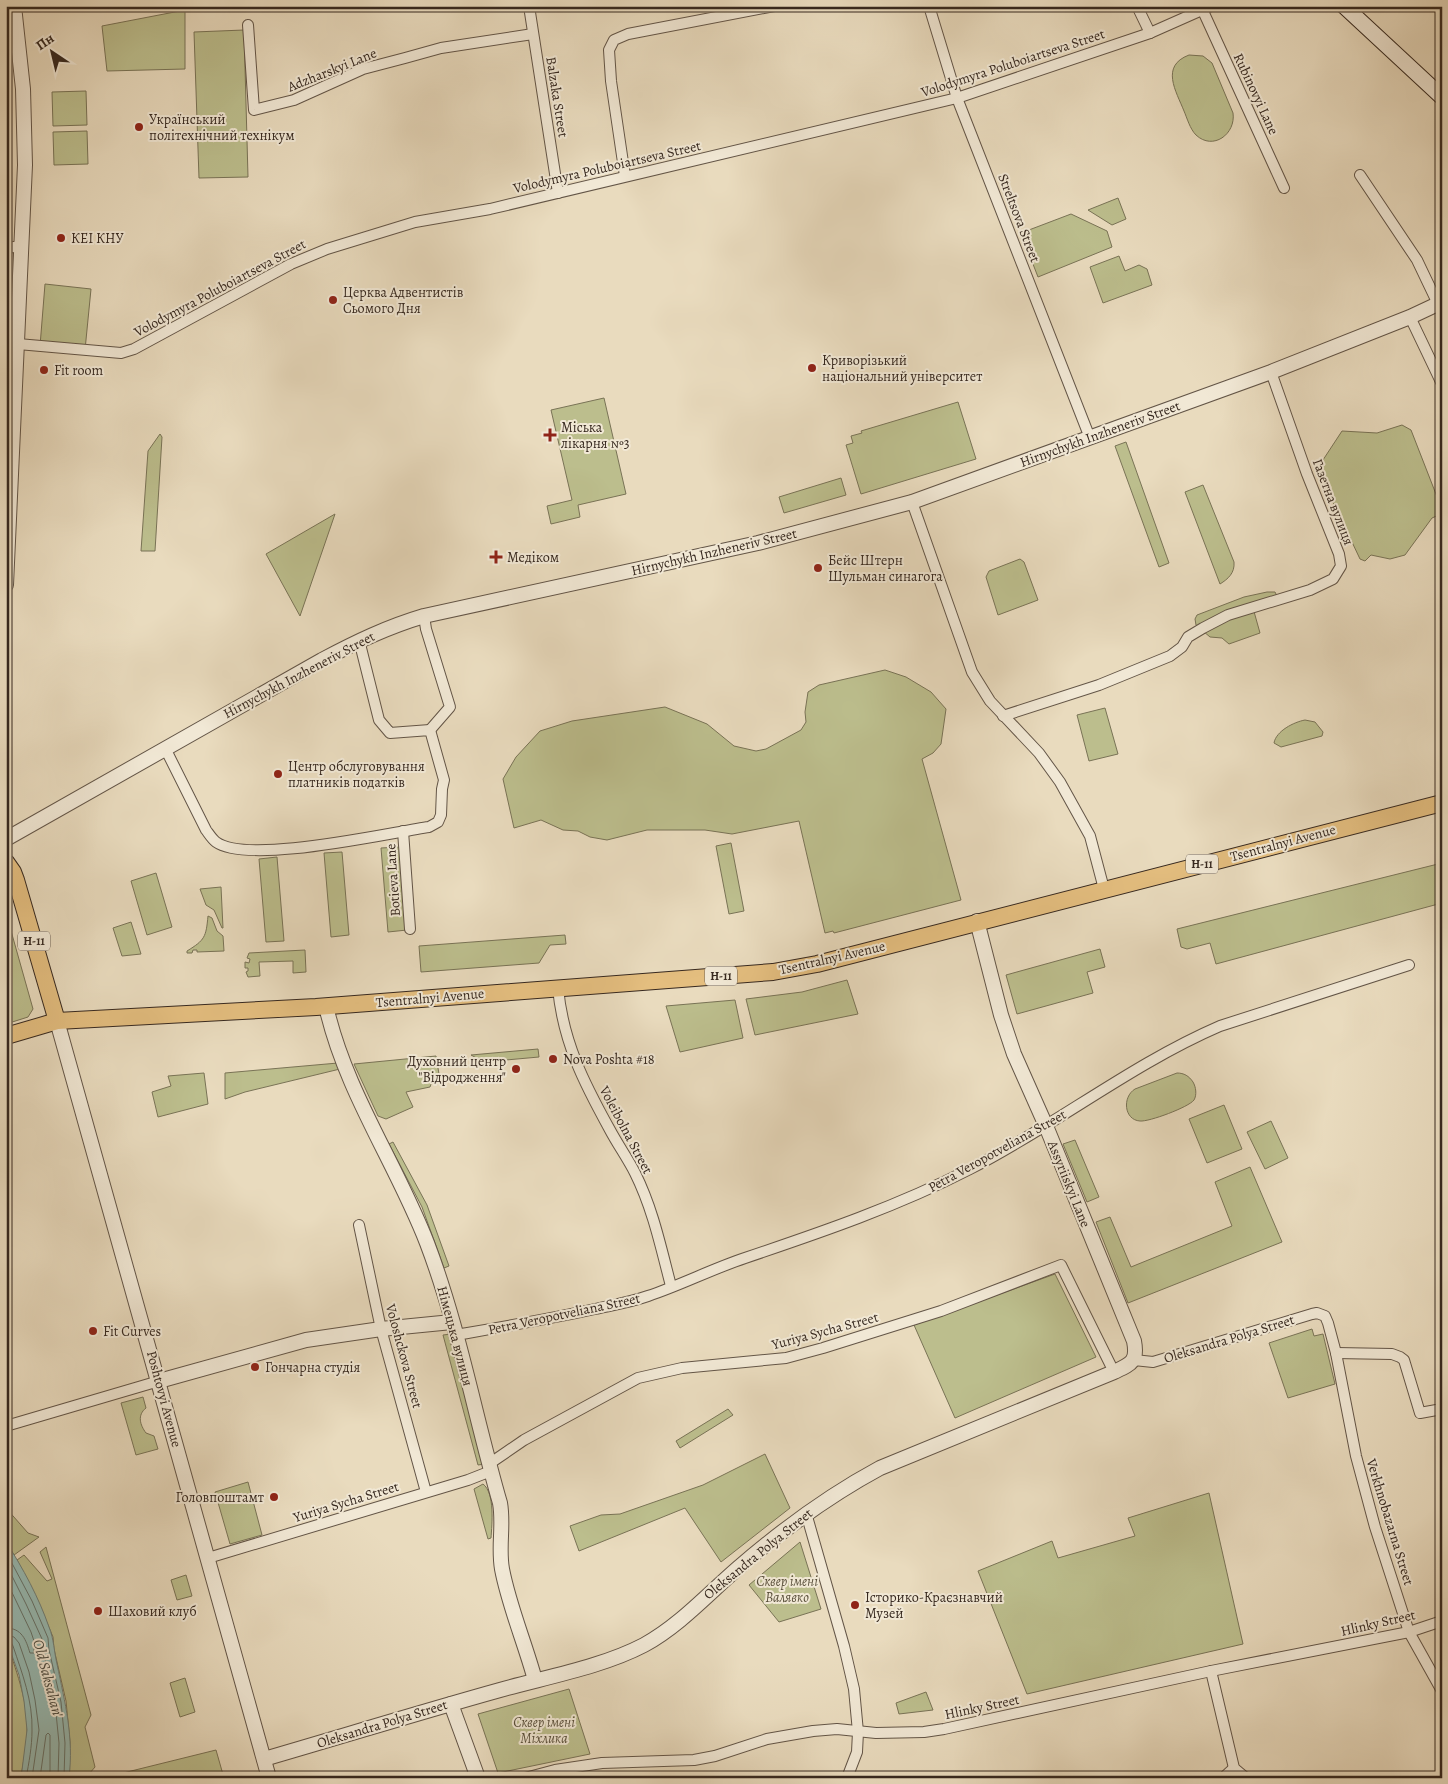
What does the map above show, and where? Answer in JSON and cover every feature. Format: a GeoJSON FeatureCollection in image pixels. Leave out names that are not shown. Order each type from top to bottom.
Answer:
{"type":"FeatureCollection","features":[{"type":"Feature","properties":{"kind":"main road"},"geometry":{"type":"LineString","coordinates":[[1344,6],[1442,97]]}},
{"type":"Feature","properties":{"kind":"main road","name":"Tsentralnyi Avenue"},"geometry":{"type":"LineString","coordinates":[[57,1021],[212,1014],[773,972],[817,964],[1442,803]]}},
{"type":"Feature","properties":{"kind":"main road","name":"Н-11"},"geometry":{"type":"LineString","coordinates":[[6,862],[16,880],[57,1021],[6,1036]]}},
{"type":"Feature","properties":{"kind":"street"},"geometry":{"type":"LineString","coordinates":[[6,585],[25,165],[22,89],[14,6]]}},
{"type":"Feature","properties":{"kind":"street","name":"Balzaka Street"},"geometry":{"type":"LineString","coordinates":[[529,6],[558,193]]}},
{"type":"Feature","properties":{"kind":"street"},"geometry":{"type":"LineString","coordinates":[[625,176],[608,50],[614,40],[628,34],[774,6]]}},
{"type":"Feature","properties":{"kind":"street","name":"Streltsova Street"},"geometry":{"type":"LineString","coordinates":[[929,6],[957,98],[1090,438]]}},
{"type":"Feature","properties":{"kind":"street"},"geometry":{"type":"LineString","coordinates":[[1137,6],[1150,34]]}},
{"type":"Feature","properties":{"kind":"street","name":"Volodymyra Poluboiartseva Street"},"geometry":{"type":"LineString","coordinates":[[18,344],[120,353],[134,349],[291,264],[327,249],[415,222],[490,209],[957,98],[1150,34],[1207,9]]}},
{"type":"Feature","properties":{"kind":"street","name":"Rubinovyi Lane"},"geometry":{"type":"LineString","coordinates":[[1207,9],[1284,188]]}},
{"type":"Feature","properties":{"kind":"street","name":"Adzharskyi Lane"},"geometry":{"type":"LineString","coordinates":[[248,25],[254,110],[294,100],[363,69],[441,48],[533,34]]}},
{"type":"Feature","properties":{"kind":"street"},"geometry":{"type":"LineString","coordinates":[[1360,175],[1417,260],[1440,303]]}},
{"type":"Feature","properties":{"kind":"street"},"geometry":{"type":"LineString","coordinates":[[6,248],[22,246]]}},
{"type":"Feature","properties":{"kind":"street","name":"Hirnychykh Inzheneriv Street"},"geometry":{"type":"LineString","coordinates":[[6,839],[359,640],[385,629],[424,616],[758,543],[912,502],[1271,372],[1410,317],[1440,303]]}},
{"type":"Feature","properties":{"kind":"street"},"geometry":{"type":"LineString","coordinates":[[1410,317],[1442,384]]}},
{"type":"Feature","properties":{"kind":"street","name":"Газетна вулиця"},"geometry":{"type":"LineString","coordinates":[[1002,716],[1099,685],[1148,666],[1176,652],[1188,637],[1228,615],[1310,590],[1333,579],[1341,566],[1339,554],[1307,474],[1271,372]]}},
{"type":"Feature","properties":{"kind":"street"},"geometry":{"type":"LineString","coordinates":[[912,502],[972,672],[981,688],[1002,716],[1044,759],[1060,782],[1090,836],[1104,889]]}},
{"type":"Feature","properties":{"kind":"street"},"geometry":{"type":"LineString","coordinates":[[359,640],[379,720],[384,728],[390,733],[430,730],[450,708],[424,616]]}},
{"type":"Feature","properties":{"kind":"street","name":"Botieva Lane"},"geometry":{"type":"LineString","coordinates":[[410,929],[403,831],[430,827],[438,822],[441,815],[444,780],[430,730]]}},
{"type":"Feature","properties":{"kind":"street"},"geometry":{"type":"LineString","coordinates":[[166,748],[211,837],[220,844],[234,849],[255,852],[349,841],[403,831]]}},
{"type":"Feature","properties":{"kind":"street","name":"Assyriiskyi Lane"},"geometry":{"type":"LineString","coordinates":[[977,922],[1001,1015],[1014,1054],[1046,1126],[1134,1341],[1136,1355],[1134,1360]]}},
{"type":"Feature","properties":{"kind":"street","name":"Petra Veropotveliana Street"},"geometry":{"type":"LineString","coordinates":[[6,1426],[306,1340],[381,1329],[454,1329],[587,1311],[648,1296],[735,1261],[828,1230],[933,1188],[973,1168],[1046,1126],[1162,1054],[1194,1037],[1220,1026],[1409,965]]}},
{"type":"Feature","properties":{"kind":"street","name":"Voleibolna Street"},"geometry":{"type":"LineString","coordinates":[[558,988],[562,1021],[568,1042],[588,1090],[635,1173],[648,1202],[671,1286]]}},
{"type":"Feature","properties":{"kind":"street","name":"Німецька вулиця"},"geometry":{"type":"LineString","coordinates":[[326,1006],[342,1059],[426,1242],[444,1292],[502,1516],[501,1560],[504,1579],[535,1680]]}},
{"type":"Feature","properties":{"kind":"street","name":"Poshtovyi Avenue"},"geometry":{"type":"LineString","coordinates":[[57,1021],[269,1778]]}},
{"type":"Feature","properties":{"kind":"street","name":"Voloshckova Street"},"geometry":{"type":"LineString","coordinates":[[359,1225],[381,1329],[426,1492]]}},
{"type":"Feature","properties":{"kind":"street","name":"Yuriya Sycha Street"},"geometry":{"type":"LineString","coordinates":[[208,1558],[468,1480],[490,1468],[524,1440],[638,1378],[682,1368],[786,1358],[942,1311],[1061,1265],[1114,1372]]}},
{"type":"Feature","properties":{"kind":"street","name":"Oleksandra Polya Street"},"geometry":{"type":"LineString","coordinates":[[264,1759],[610,1658],[643,1645],[659,1636],[775,1536],[844,1488],[880,1468],[1114,1372],[1134,1360],[1153,1362],[1317,1313],[1325,1316],[1336,1352]]}},
{"type":"Feature","properties":{"kind":"street"},"geometry":{"type":"LineString","coordinates":[[1336,1352],[1392,1354],[1400,1357],[1404,1360],[1420,1413],[1442,1409]]}},
{"type":"Feature","properties":{"kind":"street","name":"Verkhnobazarna Street"},"geometry":{"type":"LineString","coordinates":[[1336,1352],[1356,1456],[1375,1527],[1409,1632],[1442,1691]]}},
{"type":"Feature","properties":{"kind":"street"},"geometry":{"type":"LineString","coordinates":[[806,1513],[852,1680],[858,1732],[857,1752],[847,1778]]}},
{"type":"Feature","properties":{"kind":"street","name":"Hlinky Street"},"geometry":{"type":"LineString","coordinates":[[524,1778],[555,1770],[602,1763],[694,1760],[715,1756],[767,1739],[837,1729],[858,1732],[924,1732],[944,1729],[1211,1671],[1409,1632],[1442,1621]]}},
{"type":"Feature","properties":{"kind":"street"},"geometry":{"type":"LineString","coordinates":[[1211,1671],[1234,1768],[1246,1778]]}},
{"type":"Feature","properties":{"kind":"street"},"geometry":{"type":"LineString","coordinates":[[451,1704],[478,1778]]}},
{"type":"Feature","properties":{"kind":"street"},"geometry":{"type":"LineString","coordinates":[[1223,1778],[1234,1768]]}},
{"type":"Feature","properties":{"kind":"green space"},"geometry":{"type":"Polygon","coordinates":[[[185,10],[185,69],[107,71],[102,26],[185,10]]]}},
{"type":"Feature","properties":{"kind":"green space"},"geometry":{"type":"Polygon","coordinates":[[[244,30],[248,177],[199,178],[194,32],[244,30]]]}},
{"type":"Feature","properties":{"kind":"green space"},"geometry":{"type":"Polygon","coordinates":[[[1189,55],[1203,56],[1212,63],[1233,113],[1231,128],[1222,138],[1216,141],[1203,140],[1194,133],[1174,87],[1173,72],[1175,66],[1180,60],[1189,55]]]}},
{"type":"Feature","properties":{"kind":"green space"},"geometry":{"type":"Polygon","coordinates":[[[86,91],[87,125],[53,126],[52,92],[86,91]]]}},
{"type":"Feature","properties":{"kind":"green space"},"geometry":{"type":"Polygon","coordinates":[[[87,131],[88,164],[54,165],[53,132],[87,131]]]}},
{"type":"Feature","properties":{"kind":"green space"},"geometry":{"type":"Polygon","coordinates":[[[1118,198],[1126,219],[1112,225],[1088,210],[1118,198]]]}},
{"type":"Feature","properties":{"kind":"green space"},"geometry":{"type":"Polygon","coordinates":[[[1071,214],[1107,231],[1112,247],[1038,277],[1021,233],[1071,214]]]}},
{"type":"Feature","properties":{"kind":"green space"},"geometry":{"type":"Polygon","coordinates":[[[1119,256],[1125,271],[1139,265],[1147,269],[1152,285],[1103,303],[1090,267],[1119,256]]]}},
{"type":"Feature","properties":{"kind":"green space"},"geometry":{"type":"Polygon","coordinates":[[[45,284],[91,289],[85,350],[40,346],[45,284]]]}},
{"type":"Feature","properties":{"kind":"green space"},"geometry":{"type":"Polygon","coordinates":[[[604,398],[626,494],[578,505],[580,517],[551,524],[547,506],[572,500],[551,410],[604,398]]]}},
{"type":"Feature","properties":{"kind":"green space"},"geometry":{"type":"Polygon","coordinates":[[[958,402],[976,459],[861,494],[846,445],[853,443],[851,436],[862,433],[861,431],[958,402]]]}},
{"type":"Feature","properties":{"kind":"green space"},"geometry":{"type":"Polygon","coordinates":[[[1402,425],[1411,430],[1441,507],[1441,514],[1432,518],[1405,555],[1390,559],[1371,555],[1365,561],[1360,559],[1334,504],[1327,495],[1319,466],[1342,431],[1377,433],[1402,425]]]}},
{"type":"Feature","properties":{"kind":"green space"},"geometry":{"type":"Polygon","coordinates":[[[160,434],[162,437],[155,551],[141,551],[148,451],[160,434]]]}},
{"type":"Feature","properties":{"kind":"green space"},"geometry":{"type":"Polygon","coordinates":[[[1126,442],[1169,563],[1159,567],[1115,446],[1126,442]]]}},
{"type":"Feature","properties":{"kind":"green space"},"geometry":{"type":"Polygon","coordinates":[[[841,478],[846,495],[784,513],[779,497],[841,478]]]}},
{"type":"Feature","properties":{"kind":"green space"},"geometry":{"type":"Polygon","coordinates":[[[1203,485],[1234,562],[1230,575],[1220,584],[1185,492],[1203,485]]]}},
{"type":"Feature","properties":{"kind":"green space"},"geometry":{"type":"Polygon","coordinates":[[[335,514],[300,616],[266,554],[335,514]]]}},
{"type":"Feature","properties":{"kind":"green space"},"geometry":{"type":"Polygon","coordinates":[[[1020,559],[1024,562],[1038,600],[998,615],[986,577],[989,571],[1020,559]]]}},
{"type":"Feature","properties":{"kind":"green space"},"geometry":{"type":"Polygon","coordinates":[[[1275,592],[1277,596],[1253,608],[1260,633],[1229,644],[1222,638],[1210,637],[1196,625],[1195,619],[1197,615],[1244,597],[1275,592]]]}},
{"type":"Feature","properties":{"kind":"green space"},"geometry":{"type":"Polygon","coordinates":[[[885,670],[906,677],[931,692],[946,709],[941,744],[933,753],[922,759],[961,900],[834,933],[833,931],[825,933],[799,821],[732,834],[705,830],[647,830],[607,840],[590,837],[578,831],[563,830],[541,820],[514,828],[503,779],[516,757],[540,731],[572,721],[665,707],[707,724],[734,746],[756,751],[766,749],[801,730],[806,722],[805,712],[808,692],[819,685],[885,670]]]}},
{"type":"Feature","properties":{"kind":"green space"},"geometry":{"type":"Polygon","coordinates":[[[1105,708],[1118,754],[1089,761],[1077,715],[1105,708]]]}},
{"type":"Feature","properties":{"kind":"green space"},"geometry":{"type":"Polygon","coordinates":[[[1305,720],[1315,722],[1323,732],[1322,736],[1281,747],[1274,743],[1278,735],[1286,728],[1305,720]]]}},
{"type":"Feature","properties":{"kind":"green space"},"geometry":{"type":"Polygon","coordinates":[[[731,843],[744,911],[729,914],[716,846],[731,843]]]}},
{"type":"Feature","properties":{"kind":"green space"},"geometry":{"type":"Polygon","coordinates":[[[400,847],[407,930],[388,932],[381,848],[400,847]]]}},
{"type":"Feature","properties":{"kind":"green space"},"geometry":{"type":"Polygon","coordinates":[[[342,852],[349,935],[331,937],[324,853],[342,852]]]}},
{"type":"Feature","properties":{"kind":"green space"},"geometry":{"type":"Polygon","coordinates":[[[277,857],[284,941],[266,942],[259,859],[277,857]]]}},
{"type":"Feature","properties":{"kind":"green space"},"geometry":{"type":"Polygon","coordinates":[[[1442,863],[1442,903],[1216,964],[1210,943],[1187,949],[1181,947],[1177,929],[1442,863]]]}},
{"type":"Feature","properties":{"kind":"green space"},"geometry":{"type":"Polygon","coordinates":[[[156,873],[172,927],[147,935],[131,881],[156,873]]]}},
{"type":"Feature","properties":{"kind":"green space"},"geometry":{"type":"Polygon","coordinates":[[[221,887],[223,928],[214,910],[206,905],[200,889],[221,887]]]}},
{"type":"Feature","properties":{"kind":"green space"},"geometry":{"type":"Polygon","coordinates":[[[6,913],[33,1009],[28,1017],[6,1024],[6,913]]]}},
{"type":"Feature","properties":{"kind":"green space"},"geometry":{"type":"Polygon","coordinates":[[[208,916],[212,918],[217,931],[223,936],[224,951],[197,952],[197,950],[193,950],[192,953],[187,953],[204,937],[208,916]]]}},
{"type":"Feature","properties":{"kind":"green space"},"geometry":{"type":"Polygon","coordinates":[[[131,922],[141,954],[122,956],[113,928],[131,922]]]}},
{"type":"Feature","properties":{"kind":"green space"},"geometry":{"type":"Polygon","coordinates":[[[565,935],[566,944],[550,945],[539,963],[421,972],[419,946],[565,935]]]}},
{"type":"Feature","properties":{"kind":"green space"},"geometry":{"type":"Polygon","coordinates":[[[1100,949],[1105,967],[1087,972],[1093,993],[1017,1014],[1006,975],[1100,949]]]}},
{"type":"Feature","properties":{"kind":"green space"},"geometry":{"type":"Polygon","coordinates":[[[305,950],[306,972],[293,973],[293,961],[259,962],[260,976],[248,977],[246,972],[248,968],[245,968],[245,962],[249,963],[250,959],[247,958],[249,953],[305,950]]]}},
{"type":"Feature","properties":{"kind":"green space"},"geometry":{"type":"Polygon","coordinates":[[[847,980],[858,1014],[755,1035],[746,999],[802,992],[847,980]]]}},
{"type":"Feature","properties":{"kind":"green space"},"geometry":{"type":"Polygon","coordinates":[[[735,1000],[743,1038],[680,1052],[666,1006],[735,1000]]]}},
{"type":"Feature","properties":{"kind":"green space"},"geometry":{"type":"Polygon","coordinates":[[[538,1049],[539,1057],[484,1062],[471,1055],[538,1049]]]}},
{"type":"Feature","properties":{"kind":"green space"},"geometry":{"type":"Polygon","coordinates":[[[436,1056],[439,1074],[435,1074],[430,1087],[406,1092],[413,1107],[386,1119],[378,1116],[354,1064],[436,1056]]]}},
{"type":"Feature","properties":{"kind":"green space"},"geometry":{"type":"Polygon","coordinates":[[[338,1063],[340,1069],[245,1092],[225,1099],[225,1073],[338,1063]]]}},
{"type":"Feature","properties":{"kind":"green space"},"geometry":{"type":"Polygon","coordinates":[[[204,1073],[208,1104],[158,1117],[152,1092],[171,1086],[168,1076],[204,1073]]]}},
{"type":"Feature","properties":{"kind":"green space"},"geometry":{"type":"Polygon","coordinates":[[[1177,1073],[1186,1075],[1195,1086],[1196,1096],[1191,1103],[1160,1117],[1145,1121],[1135,1120],[1131,1117],[1128,1113],[1127,1102],[1128,1097],[1135,1089],[1177,1073]]]}},
{"type":"Feature","properties":{"kind":"green space"},"geometry":{"type":"Polygon","coordinates":[[[1224,1105],[1242,1149],[1207,1163],[1189,1119],[1224,1105]]]}},
{"type":"Feature","properties":{"kind":"green space"},"geometry":{"type":"Polygon","coordinates":[[[1271,1121],[1288,1158],[1265,1169],[1247,1132],[1271,1121]]]}},
{"type":"Feature","properties":{"kind":"green space"},"geometry":{"type":"Polygon","coordinates":[[[1075,1140],[1099,1197],[1087,1202],[1063,1144],[1075,1140]]]}},
{"type":"Feature","properties":{"kind":"green space"},"geometry":{"type":"Polygon","coordinates":[[[393,1142],[427,1205],[449,1266],[444,1268],[422,1207],[389,1144],[393,1142]]]}},
{"type":"Feature","properties":{"kind":"green space"},"geometry":{"type":"Polygon","coordinates":[[[1250,1167],[1282,1242],[1128,1303],[1096,1222],[1110,1217],[1131,1267],[1232,1226],[1215,1182],[1250,1167]]]}},
{"type":"Feature","properties":{"kind":"green space"},"geometry":{"type":"Polygon","coordinates":[[[1055,1274],[1096,1357],[955,1418],[914,1325],[1055,1274]]]}},
{"type":"Feature","properties":{"kind":"green space"},"geometry":{"type":"Polygon","coordinates":[[[1312,1329],[1314,1336],[1323,1334],[1335,1384],[1288,1398],[1269,1343],[1312,1329]]]}},
{"type":"Feature","properties":{"kind":"green space"},"geometry":{"type":"Polygon","coordinates":[[[451,1334],[485,1464],[478,1465],[443,1335],[451,1334]]]}},
{"type":"Feature","properties":{"kind":"green space"},"geometry":{"type":"Polygon","coordinates":[[[143,1397],[146,1408],[140,1417],[142,1427],[146,1433],[154,1436],[158,1449],[136,1455],[121,1403],[143,1397]]]}},
{"type":"Feature","properties":{"kind":"green space"},"geometry":{"type":"Polygon","coordinates":[[[728,1409],[733,1415],[680,1448],[676,1441],[728,1409]]]}},
{"type":"Feature","properties":{"kind":"green space"},"geometry":{"type":"Polygon","coordinates":[[[765,1454],[790,1508],[721,1562],[685,1508],[579,1551],[570,1526],[601,1515],[620,1514],[703,1485],[765,1454]]]}},
{"type":"Feature","properties":{"kind":"green space"},"geometry":{"type":"Polygon","coordinates":[[[248,1482],[262,1535],[230,1544],[215,1492],[248,1482]]]}},
{"type":"Feature","properties":{"kind":"green space"},"geometry":{"type":"Polygon","coordinates":[[[483,1484],[487,1488],[492,1509],[491,1538],[488,1539],[474,1489],[483,1484]]]}},
{"type":"Feature","properties":{"kind":"green space"},"geometry":{"type":"Polygon","coordinates":[[[1209,1493],[1243,1644],[1027,1694],[978,1571],[1052,1541],[1058,1558],[1135,1536],[1128,1518],[1209,1493]]]}},
{"type":"Feature","properties":{"kind":"green space"},"geometry":{"type":"Polygon","coordinates":[[[6,1508],[28,1533],[39,1537],[14,1555],[6,1542],[6,1508]]]}},
{"type":"Feature","properties":{"kind":"green space","name":"Сквер імені Валявкo"},"geometry":{"type":"Polygon","coordinates":[[[800,1542],[821,1609],[779,1622],[749,1585],[800,1542]]]}},
{"type":"Feature","properties":{"kind":"green space"},"geometry":{"type":"Polygon","coordinates":[[[46,1547],[91,1715],[85,1727],[95,1767],[88,1778],[69,1778],[70,1742],[66,1701],[53,1637],[37,1599],[17,1560],[24,1555],[47,1581],[52,1579],[40,1552],[46,1547]]]}},
{"type":"Feature","properties":{"kind":"green space"},"geometry":{"type":"Polygon","coordinates":[[[186,1575],[192,1596],[177,1600],[171,1580],[186,1575]]]}},
{"type":"Feature","properties":{"kind":"green space"},"geometry":{"type":"Polygon","coordinates":[[[6,1639],[20,1684],[27,1719],[21,1778],[6,1778],[6,1639]]]}},
{"type":"Feature","properties":{"kind":"green space"},"geometry":{"type":"Polygon","coordinates":[[[185,1678],[195,1712],[180,1717],[170,1683],[185,1678]]]}},
{"type":"Feature","properties":{"kind":"green space","name":"Сквер імені Міхлика"},"geometry":{"type":"Polygon","coordinates":[[[569,1689],[590,1754],[498,1773],[478,1714],[569,1689]]]}},
{"type":"Feature","properties":{"kind":"green space"},"geometry":{"type":"Polygon","coordinates":[[[926,1692],[933,1710],[899,1714],[896,1703],[926,1692]]]}},
{"type":"Feature","properties":{"kind":"green space"},"geometry":{"type":"Polygon","coordinates":[[[216,1750],[224,1778],[119,1778],[119,1774],[216,1750]]]}},
{"type":"Feature","properties":{"kind":"water","name":"Old Saksahan'"},"geometry":{"type":"Polygon","coordinates":[[[6,1542],[35,1594],[52,1636],[70,1734],[69,1778],[21,1778],[27,1730],[19,1675],[6,1639],[6,1542]]]}},
{"type":"Feature","properties":{"kind":"place","name":"Український політехнічний технікум"},"geometry":{"type":"Point","coordinates":[139,127]}},
{"type":"Feature","properties":{"kind":"place","name":"КЕІ КНУ"},"geometry":{"type":"Point","coordinates":[61,238]}},
{"type":"Feature","properties":{"kind":"place","name":"Церква Адвентистів Сьомого Дня"},"geometry":{"type":"Point","coordinates":[333,300]}},
{"type":"Feature","properties":{"kind":"place","name":"Криворізький національний університет"},"geometry":{"type":"Point","coordinates":[812,368]}},
{"type":"Feature","properties":{"kind":"place","name":"Fit room"},"geometry":{"type":"Point","coordinates":[44,370]}},
{"type":"Feature","properties":{"kind":"place","name":"Міська лікарня №3"},"geometry":{"type":"Point","coordinates":[550,435]}},
{"type":"Feature","properties":{"kind":"place","name":"Медіком"},"geometry":{"type":"Point","coordinates":[496,557]}},
{"type":"Feature","properties":{"kind":"place","name":"Бейс Штерн Шульман синагога"},"geometry":{"type":"Point","coordinates":[818,568]}},
{"type":"Feature","properties":{"kind":"place","name":"Центр обслуговування платників податків"},"geometry":{"type":"Point","coordinates":[278,774]}},
{"type":"Feature","properties":{"kind":"place","name":"Nova Poshta #18"},"geometry":{"type":"Point","coordinates":[553,1059]}},
{"type":"Feature","properties":{"kind":"place","name":"Духовний центр \"Відродження\""},"geometry":{"type":"Point","coordinates":[516,1069]}},
{"type":"Feature","properties":{"kind":"place","name":"Fit Curves"},"geometry":{"type":"Point","coordinates":[93,1331]}},
{"type":"Feature","properties":{"kind":"place","name":"Гончарна студія"},"geometry":{"type":"Point","coordinates":[255,1367]}},
{"type":"Feature","properties":{"kind":"place","name":"Головпоштамт"},"geometry":{"type":"Point","coordinates":[274,1497]}},
{"type":"Feature","properties":{"kind":"place","name":"Історико-Краєзнавчий Музей"},"geometry":{"type":"Point","coordinates":[855,1605]}},
{"type":"Feature","properties":{"kind":"place","name":"Шаховий клуб"},"geometry":{"type":"Point","coordinates":[98,1611]}}]}
